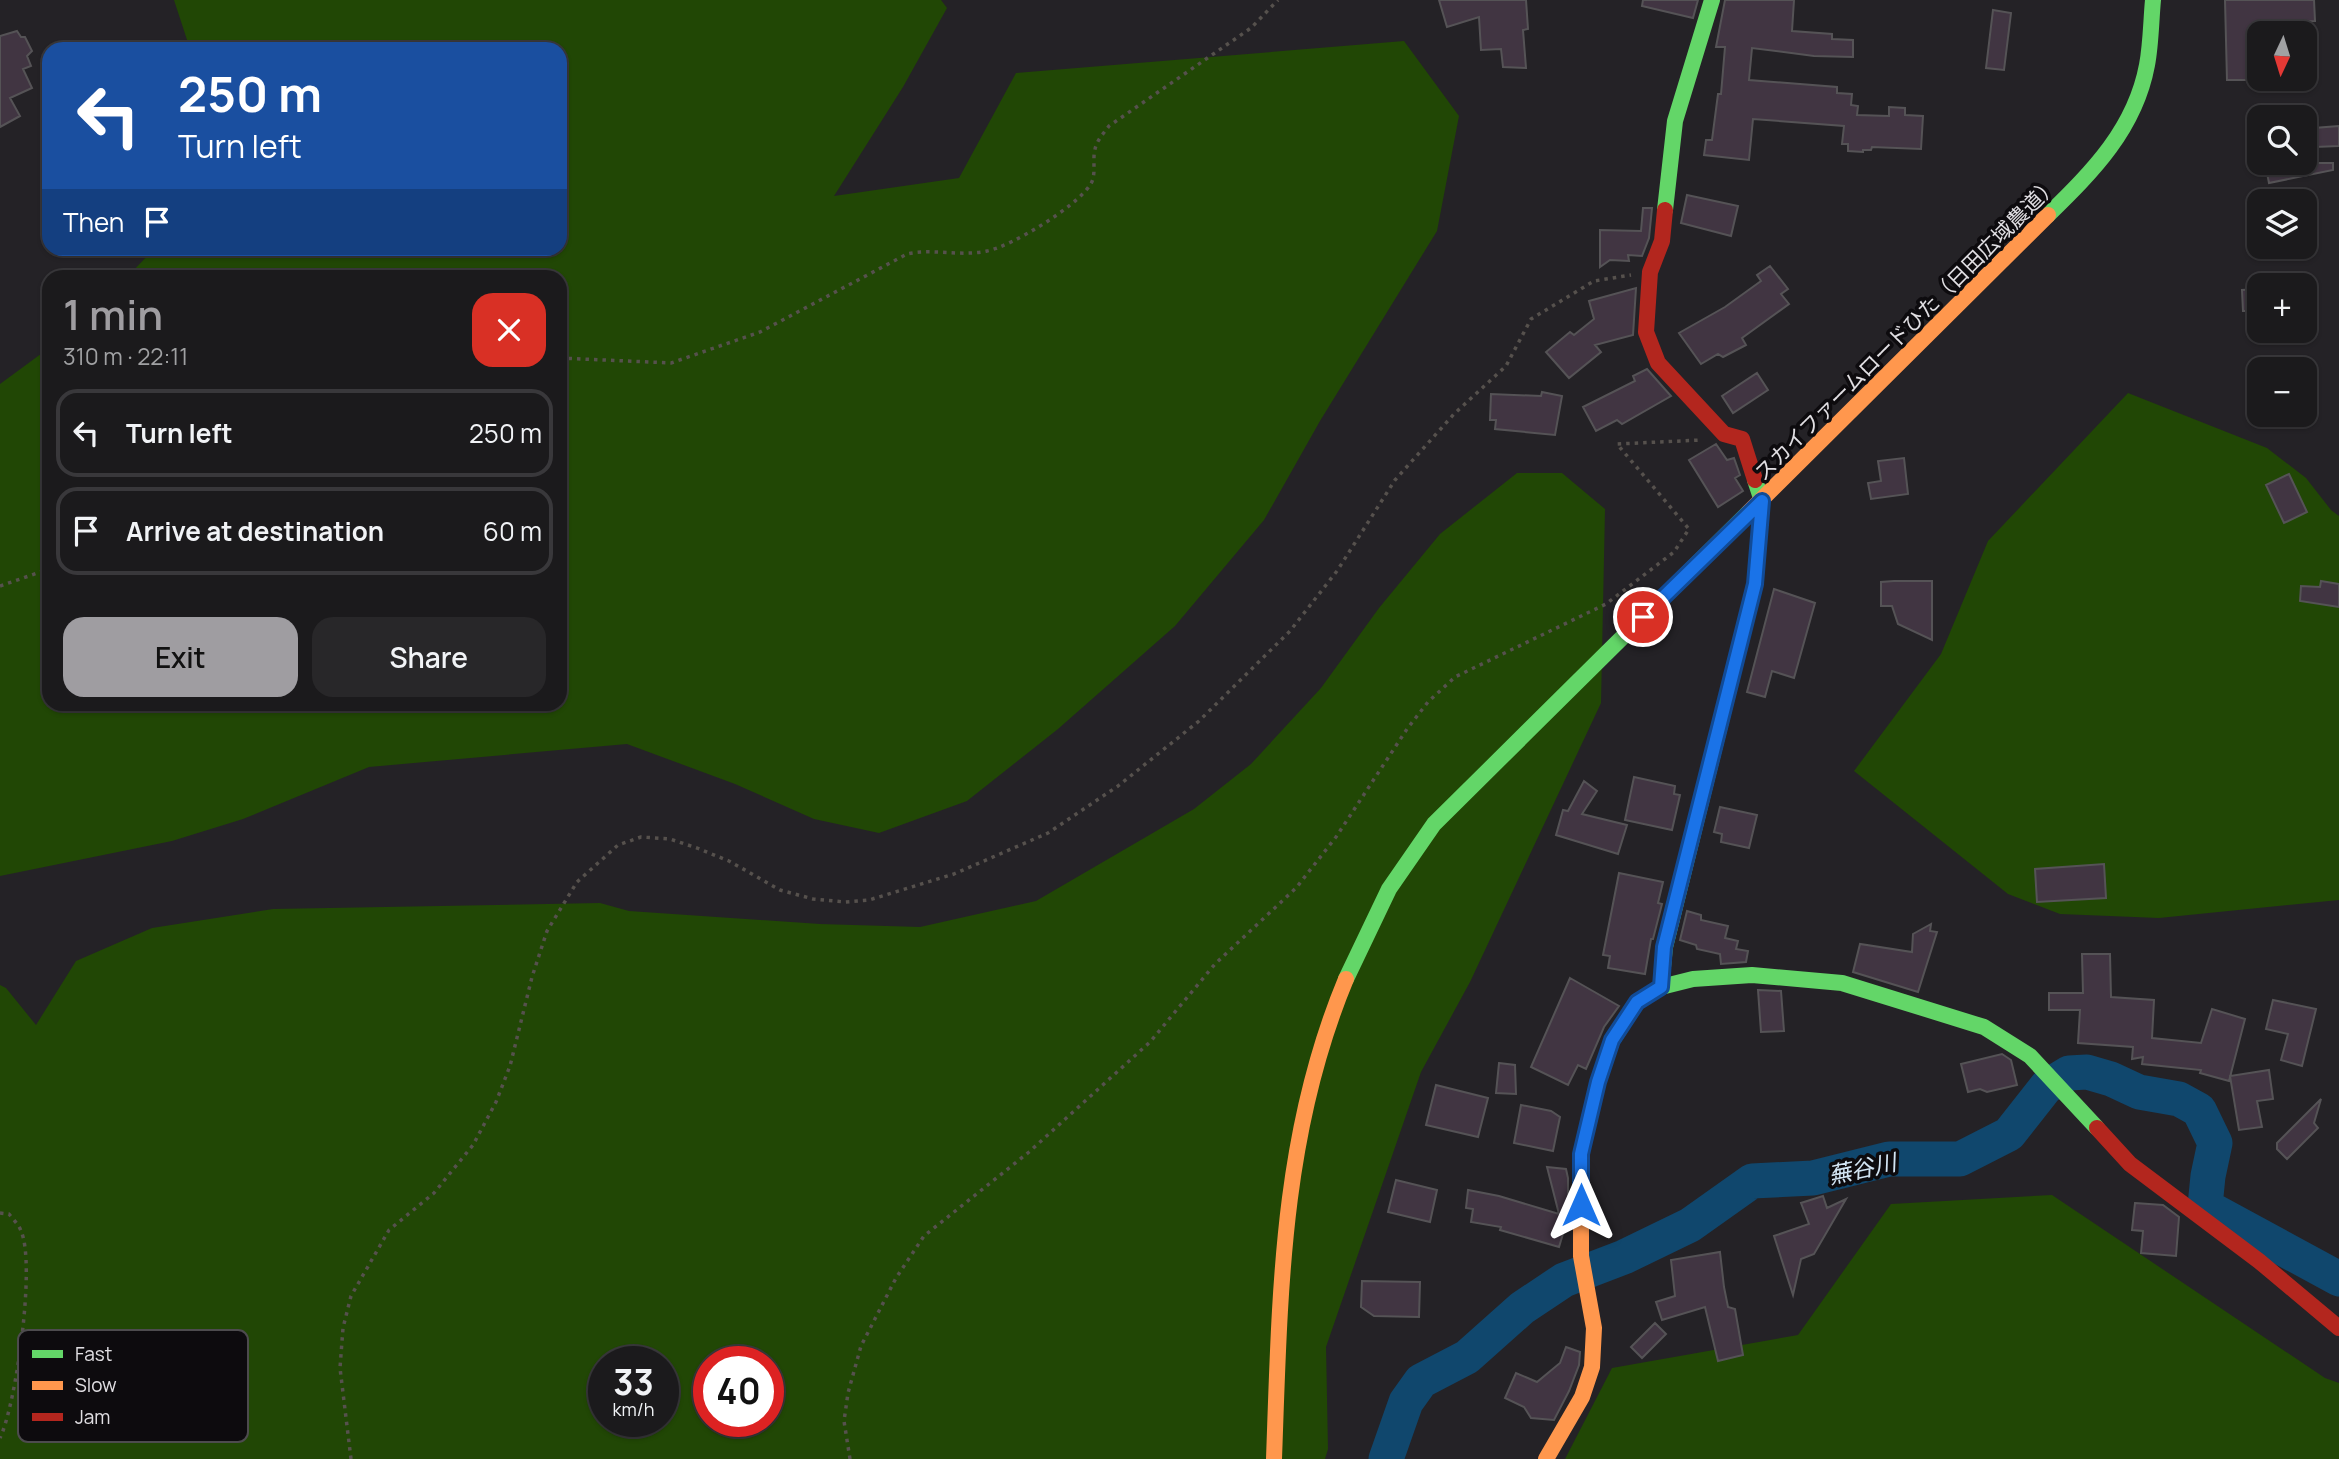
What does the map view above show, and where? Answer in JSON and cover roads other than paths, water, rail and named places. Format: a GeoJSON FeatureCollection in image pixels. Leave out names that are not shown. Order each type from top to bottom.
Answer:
{"type":"FeatureCollection","features":[{"type":"Feature","properties":{"kind":"street"},"geometry":{"type":"LineString","coordinates":[[1661,987],[1664,947],[1755,584],[1762,501],[1742,439],[1724,435],[1657,363],[1646,332],[1650,272],[1662,241],[1675,121],[1712,0]]}},
{"type":"Feature","properties":{"kind":"street","name":"スカイファームロードひた（日田広域農道）"},"geometry":{"type":"LineString","coordinates":[[1274,1459],[1280,1302],[1294,1157],[1314,1068],[1348,974],[1385,897],[1434,824],[2091,173],[2124,129],[2147,65],[2152,0]]}},
{"type":"Feature","properties":{"kind":"street"},"geometry":{"type":"LineString","coordinates":[[1546,1459],[1582,1397],[1592,1367],[1594,1328],[1581,1256],[1581,1154],[1598,1082],[1612,1040],[1637,1002],[1661,987],[1693,979],[1752,975],[1842,983],[1984,1027],[2030,1056],[2130,1164],[2259,1261],[2339,1328]]}},
{"type":"Feature","properties":{"kind":"waterway","name":"蕪谷川"},"geometry":{"type":"LineString","coordinates":[[1386,1459],[1406,1402],[1421,1381],[1467,1357],[1522,1308],[1564,1280],[1624,1257],[1690,1225],[1752,1181],[1813,1178],[1889,1159],[1960,1159],[2009,1134],[2046,1087],[2069,1073],[2087,1072],[2139,1092],[2179,1099],[2199,1110],[2215,1143],[2205,1206],[2339,1279]]}}]}
